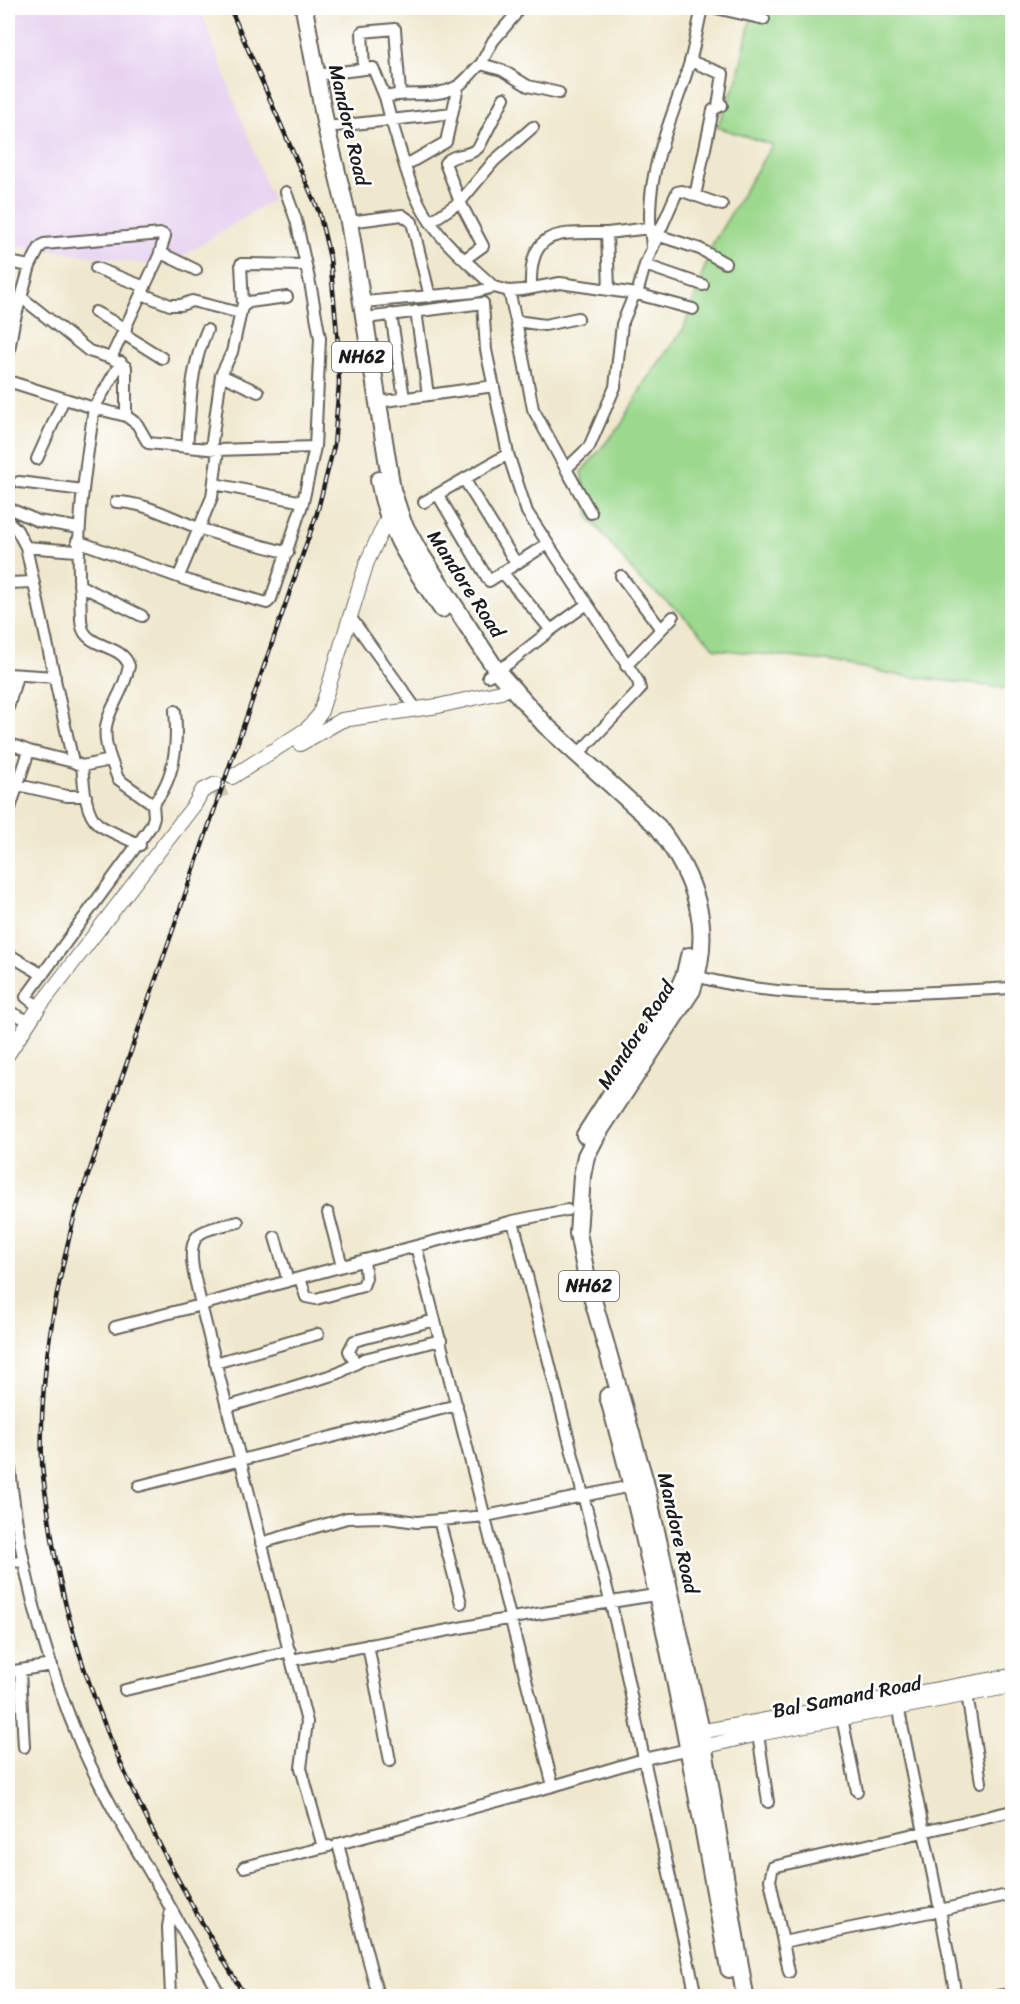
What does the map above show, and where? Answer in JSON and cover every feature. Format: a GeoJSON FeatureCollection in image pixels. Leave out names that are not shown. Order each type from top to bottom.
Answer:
{"type":"FeatureCollection","features":[{"type":"Feature","properties":{"kind":"highway","name":"Mandore Road"},"geometry":{"type":"LineString","coordinates":[[292,8],[306,85],[352,297],[374,458],[387,519],[404,551],[492,674],[540,733],[650,834],[675,874],[688,908],[689,956],[685,974],[585,1133],[575,1162],[567,1210],[568,1240],[578,1287],[639,1484]]}},
{"type":"Feature","properties":{"kind":"highway","name":"Mandore Road"},"geometry":{"type":"LineString","coordinates":[[304,8],[326,127],[350,222],[392,490],[403,523],[417,550],[492,674]]}},
{"type":"Feature","properties":{"kind":"highway","name":"Mandore Road"},"geometry":{"type":"LineString","coordinates":[[505,689],[658,827],[686,869],[694,885],[698,906],[700,953],[692,990],[598,1133],[586,1156],[579,1194],[578,1233],[587,1279],[664,1593],[745,1996]]}},
{"type":"Feature","properties":{"kind":"highway","name":"Mandore Road"},"geometry":{"type":"LineString","coordinates":[[695,1740],[734,1996]]}},
{"type":"Feature","properties":{"kind":"main road"},"geometry":{"type":"LineString","coordinates":[[8,1054],[39,1007],[195,804],[313,724],[326,700],[367,562],[387,519]]}},
{"type":"Feature","properties":{"kind":"main road"},"geometry":{"type":"LineString","coordinates":[[222,786],[338,722],[417,710],[505,689]]}},
{"type":"Feature","properties":{"kind":"main road","name":"Bal Samand Road"},"geometry":{"type":"LineString","coordinates":[[695,1740],[897,1702],[1012,1676]]}},
{"type":"Feature","properties":{"kind":"main road","name":"Bal Samand Road"},"geometry":{"type":"LineString","coordinates":[[695,1740],[758,1734],[842,1718],[897,1702],[1012,1686]]}},
{"type":"Feature","properties":{"kind":"street"},"geometry":{"type":"LineString","coordinates":[[385,98],[400,93],[429,95],[458,87],[481,64],[493,40],[515,15],[517,8]]}},
{"type":"Feature","properties":{"kind":"street"},"geometry":{"type":"LineString","coordinates":[[652,247],[650,228],[659,147],[690,61],[702,8]]}},
{"type":"Feature","properties":{"kind":"street"},"geometry":{"type":"LineString","coordinates":[[716,8],[764,19]]}},
{"type":"Feature","properties":{"kind":"street"},"geometry":{"type":"LineString","coordinates":[[364,68],[362,32],[395,29],[400,93]]}},
{"type":"Feature","properties":{"kind":"street"},"geometry":{"type":"LineString","coordinates":[[690,61],[723,74],[720,105],[713,110],[695,196]]}},
{"type":"Feature","properties":{"kind":"street"},"geometry":{"type":"LineString","coordinates":[[481,64],[502,70],[528,86],[559,93]]}},
{"type":"Feature","properties":{"kind":"street"},"geometry":{"type":"LineString","coordinates":[[315,75],[373,68],[406,165],[430,222],[494,287]]}},
{"type":"Feature","properties":{"kind":"street"},"geometry":{"type":"LineString","coordinates":[[406,165],[446,142],[458,87]]}},
{"type":"Feature","properties":{"kind":"street"},"geometry":{"type":"LineString","coordinates":[[465,259],[483,246],[460,202],[445,163],[447,159],[474,152],[479,147],[504,98]]}},
{"type":"Feature","properties":{"kind":"street"},"geometry":{"type":"LineString","coordinates":[[326,127],[452,113]]}},
{"type":"Feature","properties":{"kind":"street"},"geometry":{"type":"LineString","coordinates":[[430,222],[460,202],[494,161],[533,127]]}},
{"type":"Feature","properties":{"kind":"street"},"geometry":{"type":"LineString","coordinates":[[446,142],[453,145],[460,155]]}},
{"type":"Feature","properties":{"kind":"street"},"geometry":{"type":"LineString","coordinates":[[26,547],[77,546],[179,576],[251,601],[267,603],[271,599],[303,502],[315,447],[320,338],[306,265],[286,192]]}},
{"type":"Feature","properties":{"kind":"street"},"geometry":{"type":"LineString","coordinates":[[566,469],[589,447],[615,387],[622,324],[636,294],[652,247],[660,236],[677,192],[722,205]]}},
{"type":"Feature","properties":{"kind":"street"},"geometry":{"type":"LineString","coordinates":[[350,222],[402,215],[412,222],[430,297]]}},
{"type":"Feature","properties":{"kind":"street"},"geometry":{"type":"LineString","coordinates":[[531,288],[533,256],[538,245],[554,235],[607,233],[650,228],[660,236],[700,249],[725,262]]}},
{"type":"Feature","properties":{"kind":"street"},"geometry":{"type":"LineString","coordinates":[[607,233],[609,289]]}},
{"type":"Feature","properties":{"kind":"street"},"geometry":{"type":"LineString","coordinates":[[8,356],[30,266],[40,247],[44,244],[162,234],[165,239],[161,253],[143,290],[116,360],[94,408],[77,546],[82,627],[86,633],[121,654],[127,659],[129,666],[105,726],[103,740],[118,779],[153,804]]}},
{"type":"Feature","properties":{"kind":"street"},"geometry":{"type":"LineString","coordinates":[[161,253],[196,270]]}},
{"type":"Feature","properties":{"kind":"street"},"geometry":{"type":"LineString","coordinates":[[8,262],[30,266]]}},
{"type":"Feature","properties":{"kind":"street"},"geometry":{"type":"LineString","coordinates":[[179,576],[215,484],[215,449],[221,375],[232,352],[241,309],[241,264],[306,265]]}},
{"type":"Feature","properties":{"kind":"street"},"geometry":{"type":"LineString","coordinates":[[645,265],[703,285]]}},
{"type":"Feature","properties":{"kind":"street"},"geometry":{"type":"LineString","coordinates":[[96,268],[170,305],[181,305],[192,301],[241,309]]}},
{"type":"Feature","properties":{"kind":"street"},"geometry":{"type":"LineString","coordinates":[[365,310],[494,287],[508,291],[571,283],[636,294],[693,309]]}},
{"type":"Feature","properties":{"kind":"street"},"geometry":{"type":"LineString","coordinates":[[508,291],[533,409],[591,513]]}},
{"type":"Feature","properties":{"kind":"street"},"geometry":{"type":"LineString","coordinates":[[21,297],[89,351],[116,360],[126,367],[128,378],[126,416]]}},
{"type":"Feature","properties":{"kind":"street"},"geometry":{"type":"LineString","coordinates":[[241,309],[249,302],[287,297]]}},
{"type":"Feature","properties":{"kind":"street"},"geometry":{"type":"LineString","coordinates":[[365,310],[391,315],[483,303],[486,350],[508,454],[527,512],[638,681],[640,689],[577,755]]}},
{"type":"Feature","properties":{"kind":"street"},"geometry":{"type":"LineString","coordinates":[[416,311],[428,394]]}},
{"type":"Feature","properties":{"kind":"street"},"geometry":{"type":"LineString","coordinates":[[95,312],[162,358]]}},
{"type":"Feature","properties":{"kind":"street"},"geometry":{"type":"LineString","coordinates":[[391,315],[404,398]]}},
{"type":"Feature","properties":{"kind":"street"},"geometry":{"type":"LineString","coordinates":[[516,321],[545,325],[578,318]]}},
{"type":"Feature","properties":{"kind":"street"},"geometry":{"type":"LineString","coordinates":[[187,447],[191,378],[196,355],[207,330]]}},
{"type":"Feature","properties":{"kind":"street"},"geometry":{"type":"LineString","coordinates":[[221,375],[258,392]]}},
{"type":"Feature","properties":{"kind":"street"},"geometry":{"type":"LineString","coordinates":[[8,381],[126,416],[137,424],[148,443],[215,449],[315,447]]}},
{"type":"Feature","properties":{"kind":"street"},"geometry":{"type":"LineString","coordinates":[[378,402],[494,386]]}},
{"type":"Feature","properties":{"kind":"street"},"geometry":{"type":"LineString","coordinates":[[37,459],[64,399]]}},
{"type":"Feature","properties":{"kind":"street"},"geometry":{"type":"LineString","coordinates":[[424,502],[508,454]]}},
{"type":"Feature","properties":{"kind":"street"},"geometry":{"type":"LineString","coordinates":[[464,479],[516,563]]}},
{"type":"Feature","properties":{"kind":"street"},"geometry":{"type":"LineString","coordinates":[[19,482],[83,490]]}},
{"type":"Feature","properties":{"kind":"street"},"geometry":{"type":"LineString","coordinates":[[215,484],[303,502]]}},
{"type":"Feature","properties":{"kind":"street"},"geometry":{"type":"LineString","coordinates":[[438,495],[489,581],[547,543]]}},
{"type":"Feature","properties":{"kind":"street"},"geometry":{"type":"LineString","coordinates":[[116,502],[126,502],[199,528],[288,553]]}},
{"type":"Feature","properties":{"kind":"street"},"geometry":{"type":"LineString","coordinates":[[8,508],[38,521],[79,528]]}},
{"type":"Feature","properties":{"kind":"street"},"geometry":{"type":"LineString","coordinates":[[8,521],[12,531],[26,547],[55,677],[93,819],[99,826],[140,845]]}},
{"type":"Feature","properties":{"kind":"street"},"geometry":{"type":"LineString","coordinates":[[502,572],[551,630]]}},
{"type":"Feature","properties":{"kind":"street"},"geometry":{"type":"LineString","coordinates":[[621,576],[661,629]]}},
{"type":"Feature","properties":{"kind":"street"},"geometry":{"type":"LineString","coordinates":[[8,583],[33,582]]}},
{"type":"Feature","properties":{"kind":"street"},"geometry":{"type":"LineString","coordinates":[[79,585],[142,616]]}},
{"type":"Feature","properties":{"kind":"street"},"geometry":{"type":"LineString","coordinates":[[492,674],[587,604]]}},
{"type":"Feature","properties":{"kind":"street"},"geometry":{"type":"LineString","coordinates":[[626,666],[673,617]]}},
{"type":"Feature","properties":{"kind":"street"},"geometry":{"type":"LineString","coordinates":[[351,618],[417,710]]}},
{"type":"Feature","properties":{"kind":"street"},"geometry":{"type":"LineString","coordinates":[[8,708],[12,675],[55,677]]}},
{"type":"Feature","properties":{"kind":"street"},"geometry":{"type":"LineString","coordinates":[[39,1007],[26,998],[152,826],[153,804],[163,790],[174,760],[175,711]]}},
{"type":"Feature","properties":{"kind":"street"},"geometry":{"type":"LineString","coordinates":[[8,743],[77,764],[111,760]]}},
{"type":"Feature","properties":{"kind":"street"},"geometry":{"type":"LineString","coordinates":[[8,814],[29,751]]}},
{"type":"Feature","properties":{"kind":"street"},"geometry":{"type":"LineString","coordinates":[[18,785],[67,796],[86,796]]}},
{"type":"Feature","properties":{"kind":"street"},"geometry":{"type":"LineString","coordinates":[[8,954],[43,975]]}},
{"type":"Feature","properties":{"kind":"street"},"geometry":{"type":"LineString","coordinates":[[696,976],[722,984],[804,992],[909,992],[1012,988]]}},
{"type":"Feature","properties":{"kind":"street"},"geometry":{"type":"LineString","coordinates":[[8,1011],[29,1021]]}},
{"type":"Feature","properties":{"kind":"street"},"geometry":{"type":"LineString","coordinates":[[115,1328],[416,1246],[513,1221],[567,1210]]}},
{"type":"Feature","properties":{"kind":"street"},"geometry":{"type":"LineString","coordinates":[[328,1213],[342,1266]]}},
{"type":"Feature","properties":{"kind":"street"},"geometry":{"type":"LineString","coordinates":[[238,1221],[202,1232],[192,1245],[201,1305],[308,1730],[301,1768],[323,1847]]}},
{"type":"Feature","properties":{"kind":"street"},"geometry":{"type":"LineString","coordinates":[[513,1221],[611,1604],[696,1996]]}},
{"type":"Feature","properties":{"kind":"street"},"geometry":{"type":"LineString","coordinates":[[275,1237],[288,1281]]}},
{"type":"Feature","properties":{"kind":"street"},"geometry":{"type":"LineString","coordinates":[[416,1246],[554,1786]]}},
{"type":"Feature","properties":{"kind":"street"},"geometry":{"type":"LineString","coordinates":[[300,1278],[309,1299],[358,1287],[365,1283],[364,1260]]}},
{"type":"Feature","properties":{"kind":"street"},"geometry":{"type":"LineString","coordinates":[[355,1363],[349,1351],[354,1341],[435,1320]]}},
{"type":"Feature","properties":{"kind":"street"},"geometry":{"type":"LineString","coordinates":[[215,1363],[318,1334]]}},
{"type":"Feature","properties":{"kind":"street"},"geometry":{"type":"LineString","coordinates":[[226,1407],[339,1373],[355,1363],[441,1340]]}},
{"type":"Feature","properties":{"kind":"street"},"geometry":{"type":"LineString","coordinates":[[139,1485],[457,1405]]}},
{"type":"Feature","properties":{"kind":"street"},"geometry":{"type":"LineString","coordinates":[[8,1445],[10,1487],[33,1607],[66,1706],[94,1772],[221,1996]]}},
{"type":"Feature","properties":{"kind":"street"},"geometry":{"type":"LineString","coordinates":[[261,1543],[348,1518],[380,1517],[417,1522],[486,1516],[639,1484]]}},
{"type":"Feature","properties":{"kind":"street"},"geometry":{"type":"LineString","coordinates":[[439,1520],[461,1603]]}},
{"type":"Feature","properties":{"kind":"street"},"geometry":{"type":"LineString","coordinates":[[8,1561],[24,1562]]}},
{"type":"Feature","properties":{"kind":"street"},"geometry":{"type":"LineString","coordinates":[[125,1690],[291,1656],[368,1646],[512,1618],[611,1604],[664,1593]]}},
{"type":"Feature","properties":{"kind":"street"},"geometry":{"type":"LineString","coordinates":[[368,1646],[390,1761]]}},
{"type":"Feature","properties":{"kind":"street"},"geometry":{"type":"LineString","coordinates":[[8,1672],[52,1665]]}},
{"type":"Feature","properties":{"kind":"street"},"geometry":{"type":"LineString","coordinates":[[20,1670],[24,1747]]}},
{"type":"Feature","properties":{"kind":"street"},"geometry":{"type":"LineString","coordinates":[[967,1694],[981,1782]]}},
{"type":"Feature","properties":{"kind":"street"},"geometry":{"type":"LineString","coordinates":[[897,1702],[956,1996]]}},
{"type":"Feature","properties":{"kind":"street"},"geometry":{"type":"LineString","coordinates":[[842,1718],[856,1791]]}},
{"type":"Feature","properties":{"kind":"street"},"geometry":{"type":"LineString","coordinates":[[758,1734],[768,1802]]}},
{"type":"Feature","properties":{"kind":"street"},"geometry":{"type":"LineString","coordinates":[[244,1867],[554,1786],[669,1752],[695,1740]]}},
{"type":"Feature","properties":{"kind":"street"},"geometry":{"type":"LineString","coordinates":[[669,1752],[695,1740]]}},
{"type":"Feature","properties":{"kind":"street"},"geometry":{"type":"LineString","coordinates":[[789,1972],[770,1880],[773,1867],[1012,1811]]}},
{"type":"Feature","properties":{"kind":"street"},"geometry":{"type":"LineString","coordinates":[[338,1844],[378,1996]]}},
{"type":"Feature","properties":{"kind":"street"},"geometry":{"type":"LineString","coordinates":[[783,1942],[1012,1894]]}},
{"type":"Feature","properties":{"kind":"street"},"geometry":{"type":"LineString","coordinates":[[171,1909],[168,1927],[171,1996]]}},
{"type":"Feature","properties":{"kind":"street"},"geometry":{"type":"LineString","coordinates":[[998,1996],[1012,1994]]}},
{"type":"Feature","properties":{"kind":"shaded area"},"geometry":{"type":"Polygon","coordinates":[[[8,8],[200,8],[272,200],[166,267],[8,244],[8,8]]]}},
{"type":"Feature","properties":{"kind":"green space"},"geometry":{"type":"Polygon","coordinates":[[[753,8],[1012,8],[1012,689],[896,675],[834,662],[716,649],[680,612],[640,580],[589,517],[581,472],[621,425],[644,383],[684,328],[713,243],[772,145],[717,127],[737,80],[753,8]]]}},
{"type":"Feature","properties":{"kind":"tunnel"},"geometry":{"type":"LineString","coordinates":[[213,794],[228,788]]}},
{"type":"Feature","properties":{"kind":"railway"},"geometry":{"type":"LineString","coordinates":[[230,8],[319,212],[330,258],[338,344],[339,384],[334,446],[317,513],[76,1210],[61,1272],[50,1334],[43,1397],[42,1466],[59,1575],[75,1639],[96,1702],[149,1823],[179,1882],[245,1996]]}}]}
